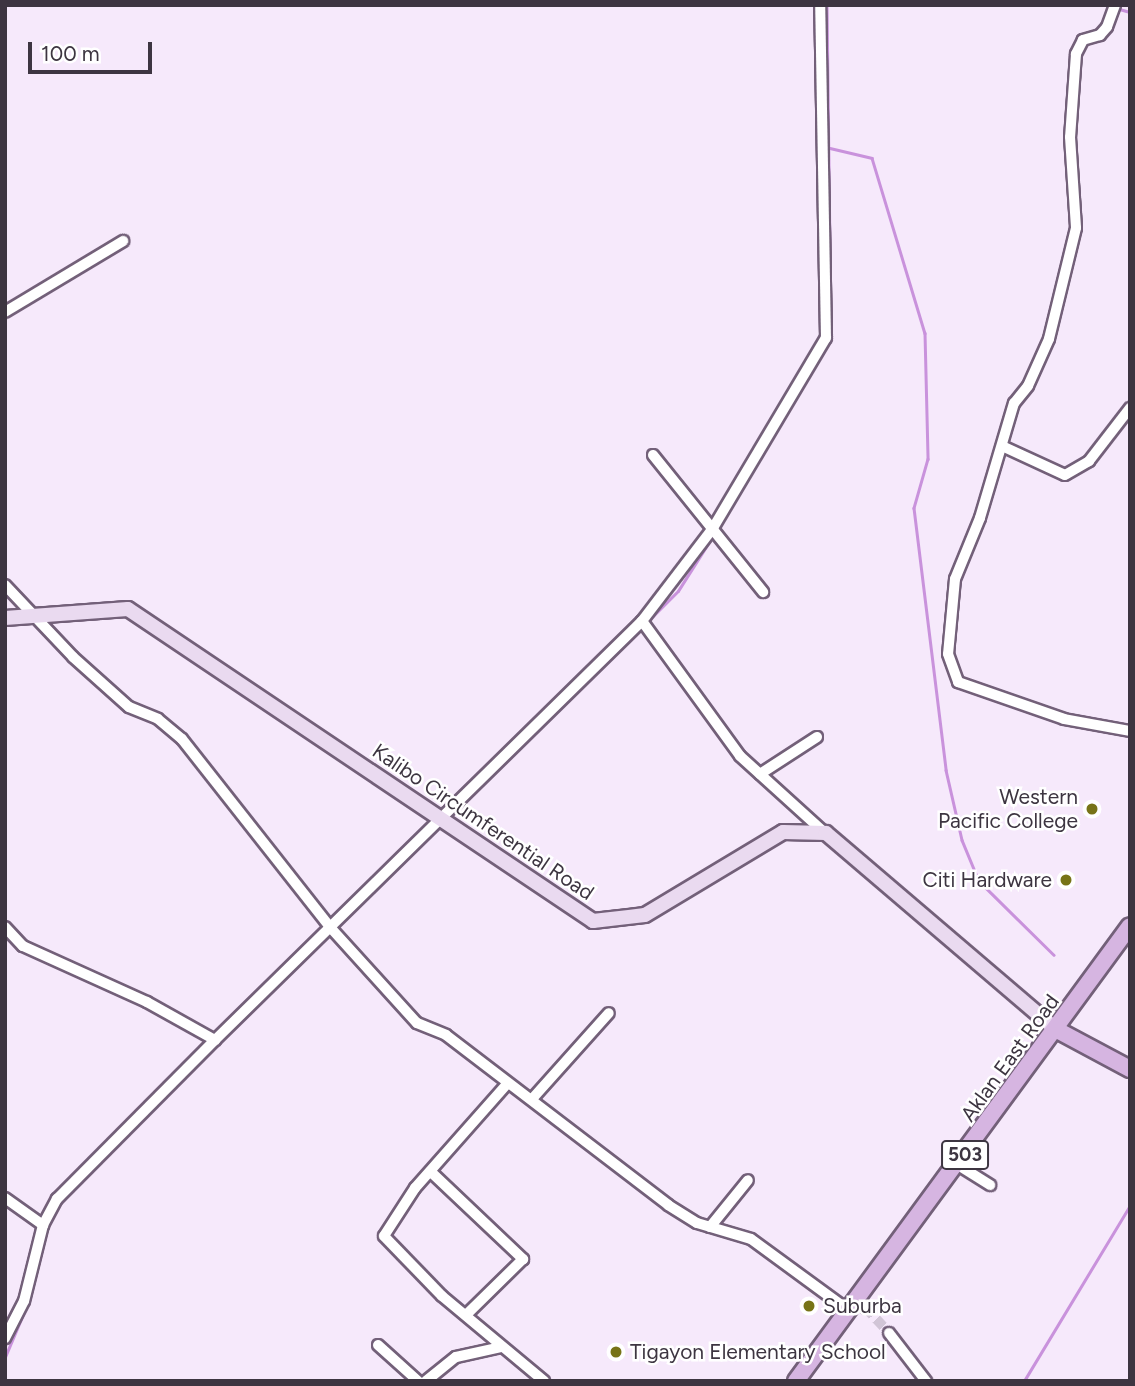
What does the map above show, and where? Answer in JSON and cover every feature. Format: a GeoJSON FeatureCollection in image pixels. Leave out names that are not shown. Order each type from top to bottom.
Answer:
{"type":"FeatureCollection","features":[{"type":"Feature","properties":{"kind":"main road","name":"Kalibo Circumferential Road"},"geometry":{"type":"LineString","coordinates":[[5,618],[128,609],[593,921],[645,915],[783,832],[825,833]]}},
{"type":"Feature","properties":{"kind":"main road"},"geometry":{"type":"LineString","coordinates":[[825,833],[1056,1030],[1130,1069]]}},
{"type":"Feature","properties":{"kind":"main road","name":"Aklan East Road"},"geometry":{"type":"LineString","coordinates":[[796,1381],[857,1305],[1130,926]]}},
{"type":"Feature","properties":{"kind":"street"},"geometry":{"type":"LineString","coordinates":[[5,1338],[24,1300],[43,1225],[57,1199],[329,926],[642,621],[713,528],[826,338],[820,5]]}},
{"type":"Feature","properties":{"kind":"street"},"geometry":{"type":"LineString","coordinates":[[1115,5],[1107,27],[1100,35],[1083,40],[1076,54],[1070,137],[1076,228],[1049,339],[1028,386],[1014,403],[980,519],[955,579],[948,627],[952,673],[958,682],[1064,719],[1130,731]]}},
{"type":"Feature","properties":{"kind":"street"},"geometry":{"type":"LineString","coordinates":[[5,312],[123,242]]}},
{"type":"Feature","properties":{"kind":"street"},"geometry":{"type":"LineString","coordinates":[[1002,446],[1065,475],[1089,461],[1130,408]]}},
{"type":"Feature","properties":{"kind":"street"},"geometry":{"type":"LineString","coordinates":[[653,455],[763,592]]}},
{"type":"Feature","properties":{"kind":"street"},"geometry":{"type":"LineString","coordinates":[[5,585],[73,657],[130,708],[158,719],[182,739],[329,926],[410,1017],[446,1035],[507,1084],[532,1099],[630,1179],[696,1223],[751,1240],[857,1305]]}},
{"type":"Feature","properties":{"kind":"street"},"geometry":{"type":"LineString","coordinates":[[642,621],[740,756],[825,833]]}},
{"type":"Feature","properties":{"kind":"street"},"geometry":{"type":"LineString","coordinates":[[760,774],[817,737]]}},
{"type":"Feature","properties":{"kind":"street"},"geometry":{"type":"LineString","coordinates":[[5,927],[23,946],[147,1002],[215,1040]]}},
{"type":"Feature","properties":{"kind":"street"},"geometry":{"type":"LineString","coordinates":[[532,1099],[609,1013]]}},
{"type":"Feature","properties":{"kind":"street"},"geometry":{"type":"LineString","coordinates":[[507,1084],[431,1172],[384,1236],[442,1296],[467,1314],[502,1348],[544,1381]]}},
{"type":"Feature","properties":{"kind":"street"},"geometry":{"type":"LineString","coordinates":[[958,1165],[990,1185]]}},
{"type":"Feature","properties":{"kind":"street"},"geometry":{"type":"LineString","coordinates":[[431,1172],[523,1259],[467,1314]]}},
{"type":"Feature","properties":{"kind":"street"},"geometry":{"type":"LineString","coordinates":[[710,1227],[748,1180]]}},
{"type":"Feature","properties":{"kind":"street"},"geometry":{"type":"LineString","coordinates":[[5,1198],[43,1225]]}},
{"type":"Feature","properties":{"kind":"street"},"geometry":{"type":"LineString","coordinates":[[890,1333],[926,1381]]}},
{"type":"Feature","properties":{"kind":"street"},"geometry":{"type":"LineString","coordinates":[[379,1345],[418,1381]]}},
{"type":"Feature","properties":{"kind":"street"},"geometry":{"type":"LineString","coordinates":[[426,1381],[456,1357],[502,1348]]}},
{"type":"Feature","properties":{"kind":"waterway"},"geometry":{"type":"LineString","coordinates":[[827,5],[831,327]]}},
{"type":"Feature","properties":{"kind":"waterway"},"geometry":{"type":"LineString","coordinates":[[1116,8],[1130,12]]}},
{"type":"Feature","properties":{"kind":"waterway"},"geometry":{"type":"LineString","coordinates":[[830,148],[872,158],[925,333],[928,459],[914,508],[946,770],[962,840],[979,881],[1054,955]]}},
{"type":"Feature","properties":{"kind":"waterway"},"geometry":{"type":"LineString","coordinates":[[646,623],[678,591],[714,534]]}},
{"type":"Feature","properties":{"kind":"waterway"},"geometry":{"type":"LineString","coordinates":[[198,1064],[255,1007]]}},
{"type":"Feature","properties":{"kind":"waterway"},"geometry":{"type":"LineString","coordinates":[[58,1206],[67,1195]]}},
{"type":"Feature","properties":{"kind":"waterway"},"geometry":{"type":"LineString","coordinates":[[1024,1381],[1130,1205]]}},
{"type":"Feature","properties":{"kind":"waterway"},"geometry":{"type":"LineString","coordinates":[[5,1357],[24,1312]]}},
{"type":"Feature","properties":{"kind":"tunnel"},"geometry":{"type":"LineString","coordinates":[[866,1308],[889,1333]]}},
{"type":"Feature","properties":{"kind":"place","name":"Western Pacific College"},"geometry":{"type":"Point","coordinates":[1092,809]}},
{"type":"Feature","properties":{"kind":"place","name":"Citi Hardware"},"geometry":{"type":"Point","coordinates":[1066,880]}},
{"type":"Feature","properties":{"kind":"place","name":"Suburba"},"geometry":{"type":"Point","coordinates":[809,1306]}},
{"type":"Feature","properties":{"kind":"place","name":"Tigayon Elementary School"},"geometry":{"type":"Point","coordinates":[616,1352]}}]}
